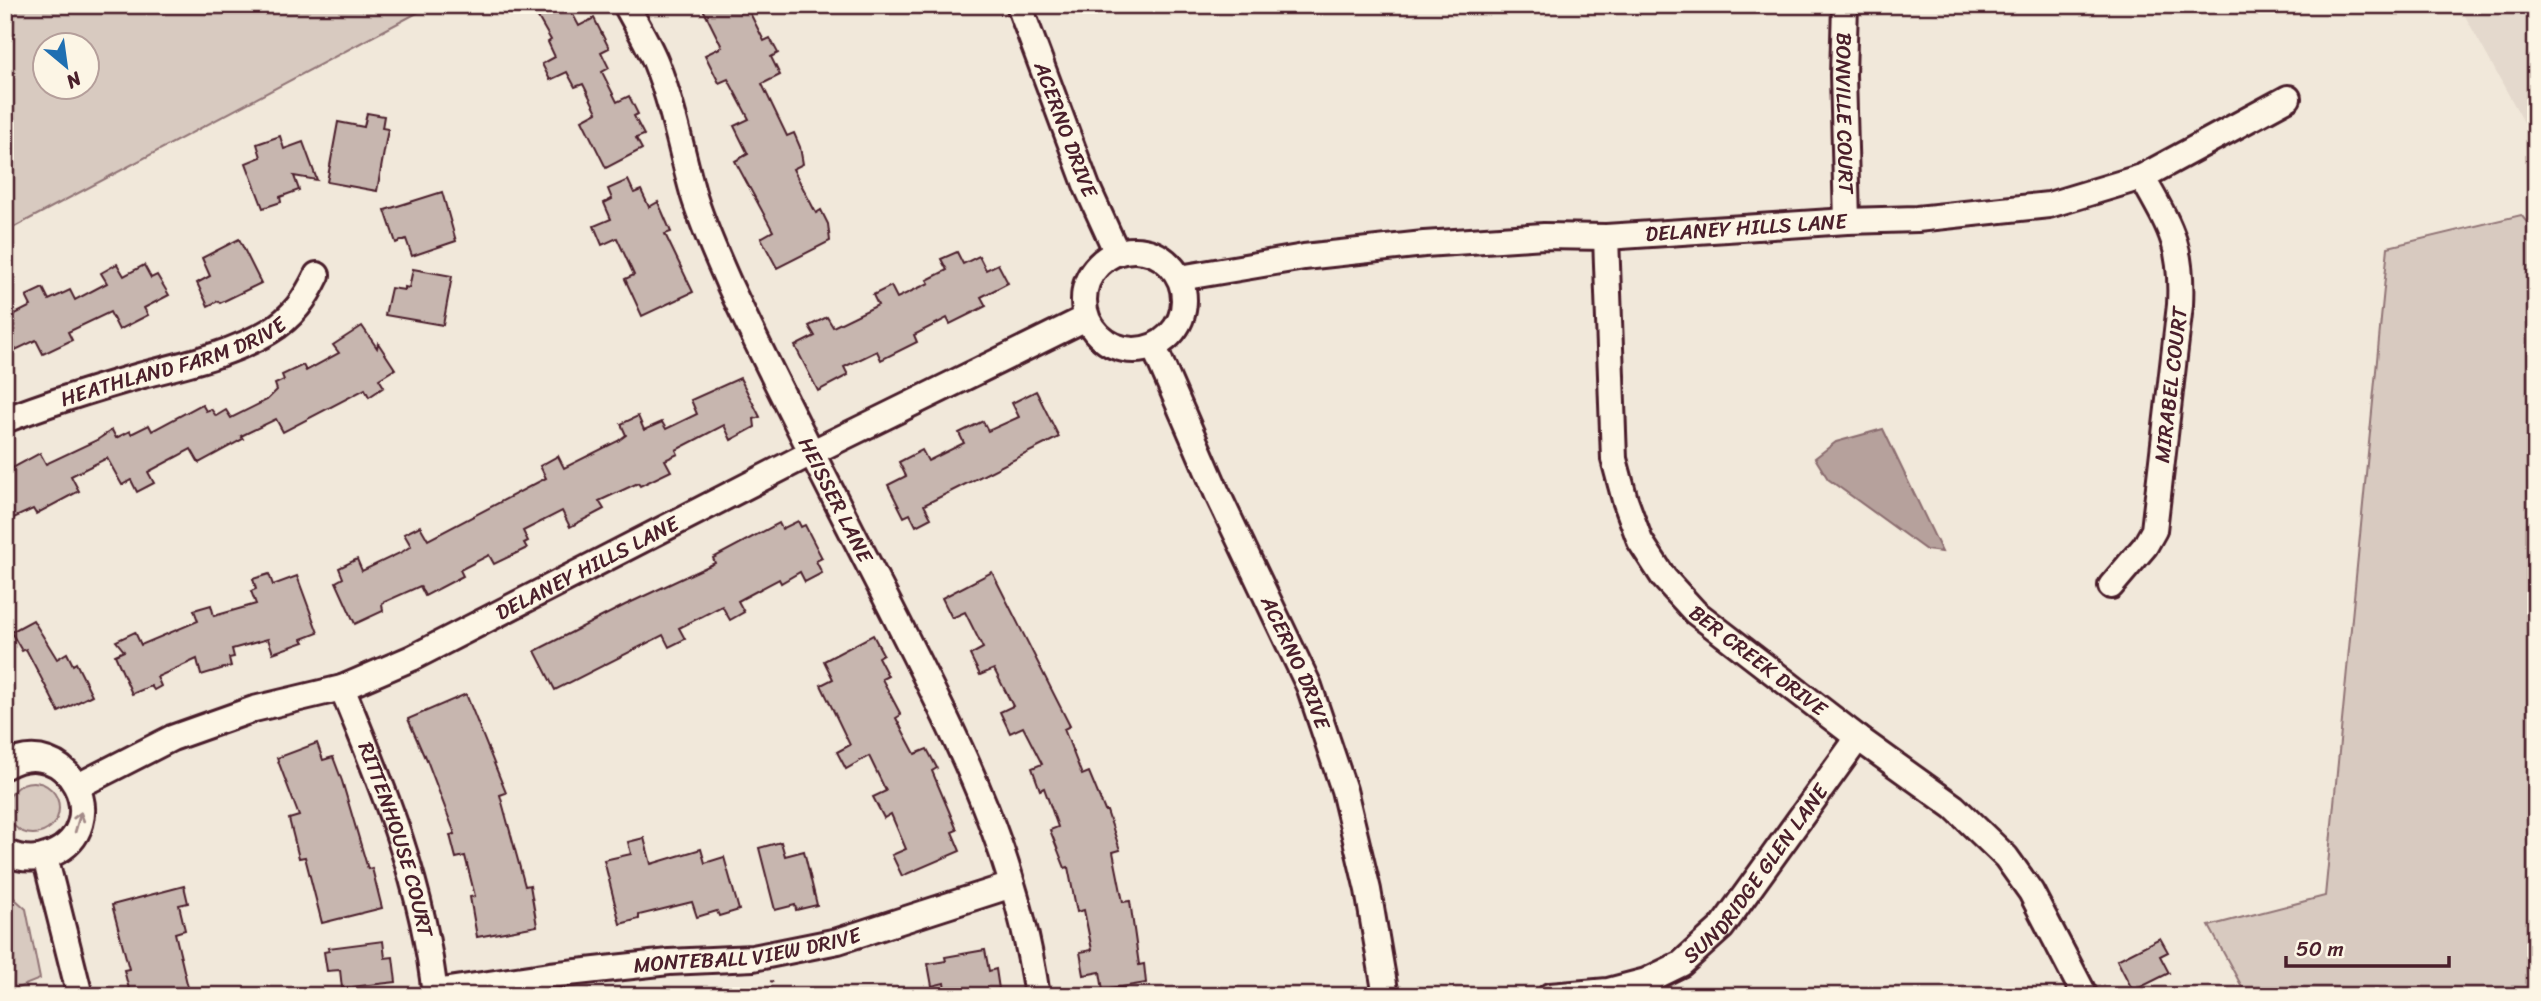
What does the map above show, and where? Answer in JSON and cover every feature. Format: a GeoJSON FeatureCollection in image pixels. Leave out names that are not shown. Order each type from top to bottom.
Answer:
{"type":"FeatureCollection","features":[{"type":"Feature","properties":{"kind":"street","name":"HEISSER LANE"},"geometry":{"type":"LineString","coordinates":[[626,5],[656,62],[707,234],[811,453],[967,759],[994,825],[1013,885],[1030,949],[1037,996]]}},
{"type":"Feature","properties":{"kind":"street","name":"ACERNO DRIVE"},"geometry":{"type":"LineString","coordinates":[[1019,5],[1087,187],[1117,253]]}},
{"type":"Feature","properties":{"kind":"street","name":"BONVILLE COURT"},"geometry":{"type":"LineString","coordinates":[[1845,5],[1843,75],[1847,221]]}},
{"type":"Feature","properties":{"kind":"street","name":"DELANEY HILLS LANE"},"geometry":{"type":"LineString","coordinates":[[1180,278],[1304,257],[1424,243],[1544,236],[1606,237],[1917,219],[2049,205],[2142,177],[2288,98]]}},
{"type":"Feature","properties":{"kind":"street","name":"MIRABEL COURT"},"geometry":{"type":"LineString","coordinates":[[2111,586],[2145,546],[2154,530],[2180,305],[2181,276],[2177,247],[2170,226],[2142,177]]}},
{"type":"Feature","properties":{"kind":"street","name":"BER CREEK DRIVE"},"geometry":{"type":"LineString","coordinates":[[1606,237],[1614,459],[1640,541],[1664,578],[1695,611],[1858,738],[1954,807],[2006,857],[2031,892],[2085,996]]}},
{"type":"Feature","properties":{"kind":"street"},"geometry":{"type":"LineString","coordinates":[[1142,250],[1158,255],[1171,265],[1180,278],[1185,295],[1183,313],[1176,329],[1164,342],[1132,351],[1118,349],[1104,342],[1086,318],[1084,296],[1090,276],[1097,266],[1117,253],[1142,250]]}},
{"type":"Feature","properties":{"kind":"street","name":"HEATHLAND FARM DRIVE"},"geometry":{"type":"LineString","coordinates":[[5,420],[45,405],[242,345],[271,331],[293,313],[307,297],[317,275]]}},
{"type":"Feature","properties":{"kind":"street","name":"DELANEY HILLS LANE"},"geometry":{"type":"LineString","coordinates":[[78,786],[172,738],[217,721],[342,688],[412,658],[811,453],[1086,318]]}},
{"type":"Feature","properties":{"kind":"street","name":"ACERNO DRIVE"},"geometry":{"type":"LineString","coordinates":[[1154,346],[1217,493],[1309,686],[1344,790],[1368,890],[1386,996]]}},
{"type":"Feature","properties":{"kind":"street","name":"RITTENHOUSE COURT"},"geometry":{"type":"LineString","coordinates":[[342,688],[383,785],[401,838],[418,903],[435,994]]}},
{"type":"Feature","properties":{"kind":"street","name":"SUNDRIDGE GLEN LANE"},"geometry":{"type":"LineString","coordinates":[[1550,996],[1608,991],[1646,981],[1681,964],[1722,927],[1858,738]]}},
{"type":"Feature","properties":{"kind":"street"},"geometry":{"type":"LineString","coordinates":[[5,852],[15,857],[30,859],[45,857],[61,850],[74,837],[81,821],[82,803],[78,786],[68,773],[47,761],[23,758],[6,762]]}},
{"type":"Feature","properties":{"kind":"street"},"geometry":{"type":"LineString","coordinates":[[45,857],[80,996]]}},
{"type":"Feature","properties":{"kind":"street","name":"MONTEBALL VIEW DRIVE"},"geometry":{"type":"LineString","coordinates":[[435,994],[550,975],[669,962],[753,958],[838,941],[1013,885]]}},
{"type":"Feature","properties":{"kind":"path"},"geometry":{"type":"LineString","coordinates":[[768,996],[773,976]]}},
{"type":"Feature","properties":{"kind":"shaded area"},"geometry":{"type":"Polygon","coordinates":[[[5,5],[432,5],[5,232],[5,5]]]}},
{"type":"Feature","properties":{"kind":"shaded area"},"geometry":{"type":"Polygon","coordinates":[[[2459,5],[2536,5],[2536,144],[2459,5]]]}},
{"type":"Feature","properties":{"kind":"shaded area"},"geometry":{"type":"Polygon","coordinates":[[[2521,215],[2536,233],[2536,996],[2247,996],[2209,926],[2325,896],[2388,247],[2521,215]]]}},
{"type":"Feature","properties":{"kind":"shaded area"},"geometry":{"type":"Polygon","coordinates":[[[1883,429],[1942,552],[1926,550],[1828,479],[1815,458],[1836,442],[1883,429]]]}},
{"type":"Feature","properties":{"kind":"shaded area"},"geometry":{"type":"Polygon","coordinates":[[[33,782],[52,789],[59,808],[52,827],[33,834],[14,827],[7,808],[14,789],[33,782]]]}},
{"type":"Feature","properties":{"kind":"shaded area"},"geometry":{"type":"Polygon","coordinates":[[[5,890],[26,909],[40,979],[5,993],[5,890]]]}},
{"type":"Feature","properties":{"kind":"building"},"geometry":{"type":"Polygon","coordinates":[[[531,5],[568,5],[579,26],[594,18],[609,48],[601,52],[609,68],[602,72],[617,102],[629,96],[638,114],[634,116],[644,135],[636,138],[642,149],[606,168],[582,120],[597,112],[583,84],[575,87],[567,72],[550,80],[542,64],[555,57],[548,42],[551,40],[531,5]]]}},
{"type":"Feature","properties":{"kind":"building"},"geometry":{"type":"Polygon","coordinates":[[[701,5],[746,5],[764,41],[770,38],[778,53],[771,57],[780,75],[762,84],[787,136],[794,133],[800,147],[803,164],[793,169],[816,213],[821,210],[828,224],[830,241],[777,268],[761,238],[773,231],[735,161],[748,154],[734,126],[749,119],[728,79],[719,83],[705,55],[722,47],[701,5]]]}},
{"type":"Feature","properties":{"kind":"building"},"geometry":{"type":"Polygon","coordinates":[[[367,113],[384,116],[382,128],[388,129],[377,191],[327,182],[338,122],[364,127],[367,113]]]}},
{"type":"Feature","properties":{"kind":"building"},"geometry":{"type":"Polygon","coordinates":[[[280,136],[284,149],[303,142],[317,180],[294,176],[299,190],[280,197],[281,202],[263,208],[246,163],[261,157],[257,144],[280,136]]]}},
{"type":"Feature","properties":{"kind":"building"},"geometry":{"type":"Polygon","coordinates":[[[628,180],[634,193],[641,190],[649,207],[658,202],[671,232],[665,234],[693,292],[642,316],[625,279],[634,275],[617,238],[602,245],[594,226],[611,219],[604,203],[612,199],[608,189],[628,180]]]}},
{"type":"Feature","properties":{"kind":"building"},"geometry":{"type":"Polygon","coordinates":[[[442,192],[456,241],[412,256],[406,239],[396,243],[385,210],[442,192]]]}},
{"type":"Feature","properties":{"kind":"building"},"geometry":{"type":"Polygon","coordinates":[[[239,239],[261,283],[208,306],[197,283],[210,276],[202,258],[239,239]]]}},
{"type":"Feature","properties":{"kind":"building"},"geometry":{"type":"Polygon","coordinates":[[[957,252],[963,264],[979,256],[986,270],[998,264],[1008,283],[981,297],[986,306],[950,324],[947,318],[914,335],[917,342],[881,360],[877,351],[844,367],[848,375],[818,391],[795,346],[815,336],[809,326],[827,317],[833,327],[878,305],[873,295],[891,286],[897,298],[929,283],[927,280],[947,270],[941,259],[957,252]]]}},
{"type":"Feature","properties":{"kind":"building"},"geometry":{"type":"Polygon","coordinates":[[[117,264],[124,276],[144,265],[151,278],[157,275],[169,295],[144,308],[148,315],[119,330],[110,312],[68,332],[72,340],[43,354],[36,340],[5,355],[5,319],[31,306],[26,296],[43,288],[49,300],[70,290],[75,300],[107,283],[101,273],[117,264]]]}},
{"type":"Feature","properties":{"kind":"building"},"geometry":{"type":"Polygon","coordinates":[[[413,269],[452,276],[443,325],[385,315],[391,288],[409,288],[413,269]]]}},
{"type":"Feature","properties":{"kind":"building"},"geometry":{"type":"Polygon","coordinates":[[[362,326],[377,348],[378,343],[395,369],[379,379],[384,387],[369,397],[365,389],[283,432],[276,419],[241,436],[243,439],[199,463],[191,449],[148,472],[154,483],[137,492],[131,480],[122,485],[107,458],[71,476],[79,491],[36,514],[33,509],[5,522],[5,472],[40,453],[46,464],[112,430],[116,438],[149,425],[152,431],[202,404],[206,411],[211,409],[216,416],[226,410],[231,418],[267,400],[277,390],[275,384],[284,380],[282,375],[303,365],[306,371],[339,353],[333,345],[362,326]]]}},
{"type":"Feature","properties":{"kind":"building"},"geometry":{"type":"Polygon","coordinates":[[[740,378],[760,417],[754,419],[755,427],[731,440],[724,425],[676,450],[678,454],[665,460],[671,471],[599,501],[604,509],[570,527],[562,511],[523,531],[528,541],[524,543],[527,548],[494,564],[489,555],[460,570],[463,576],[425,596],[420,586],[382,603],[383,611],[355,624],[336,582],[343,578],[339,568],[357,559],[362,571],[402,552],[411,546],[404,534],[420,526],[428,540],[546,478],[540,466],[558,456],[564,468],[618,441],[626,435],[621,424],[638,416],[644,430],[662,422],[666,429],[697,414],[691,400],[740,378]]]}},
{"type":"Feature","properties":{"kind":"building"},"geometry":{"type":"Polygon","coordinates":[[[1036,391],[1059,437],[924,505],[931,518],[916,526],[910,514],[904,517],[888,485],[906,476],[899,462],[922,450],[928,461],[964,443],[959,433],[983,421],[988,431],[1019,417],[1012,403],[1036,391]]]}},
{"type":"Feature","properties":{"kind":"building"},"geometry":{"type":"Polygon","coordinates":[[[798,521],[801,527],[805,525],[822,558],[816,561],[822,573],[805,582],[800,572],[781,583],[779,579],[738,601],[744,612],[730,620],[722,606],[679,628],[685,639],[669,647],[663,635],[555,690],[535,651],[715,563],[713,558],[779,523],[782,529],[798,521]]]}},
{"type":"Feature","properties":{"kind":"building"},"geometry":{"type":"Polygon","coordinates":[[[992,572],[1070,726],[1064,729],[1082,775],[1089,772],[1107,811],[1120,850],[1113,852],[1123,902],[1130,901],[1139,965],[1144,964],[1146,983],[1103,990],[1100,972],[1084,975],[1080,952],[1092,950],[1084,910],[1077,912],[1068,867],[1065,868],[1050,830],[1058,827],[1044,788],[1040,790],[1032,768],[1042,764],[1023,727],[1010,733],[1000,712],[1013,706],[994,669],[980,675],[970,655],[983,648],[965,612],[952,618],[942,598],[992,572]]]}},
{"type":"Feature","properties":{"kind":"building"},"geometry":{"type":"Polygon","coordinates":[[[269,574],[273,585],[297,576],[318,633],[302,639],[304,642],[273,653],[268,639],[232,649],[234,657],[229,658],[231,666],[201,675],[197,659],[157,677],[161,686],[154,690],[151,686],[132,694],[115,655],[124,651],[116,641],[135,632],[141,645],[198,621],[194,610],[211,605],[214,616],[256,604],[251,591],[256,589],[253,579],[269,574]]]}},
{"type":"Feature","properties":{"kind":"building"},"geometry":{"type":"Polygon","coordinates":[[[33,620],[57,659],[67,653],[73,665],[76,663],[92,695],[59,712],[26,649],[22,651],[11,632],[33,620]]]}},
{"type":"Feature","properties":{"kind":"building"},"geometry":{"type":"Polygon","coordinates":[[[873,635],[883,654],[878,657],[888,676],[882,679],[901,715],[896,718],[915,754],[927,749],[937,768],[932,771],[957,830],[952,832],[960,851],[902,876],[892,855],[906,849],[891,814],[884,818],[873,797],[886,791],[869,756],[846,769],[837,752],[850,745],[821,685],[833,679],[824,661],[873,635]]]}},
{"type":"Feature","properties":{"kind":"building"},"geometry":{"type":"Polygon","coordinates":[[[466,694],[506,793],[500,795],[525,886],[530,885],[537,926],[477,937],[470,897],[475,896],[465,856],[456,858],[450,835],[455,834],[425,755],[408,719],[466,694]]]}},
{"type":"Feature","properties":{"kind":"building"},"geometry":{"type":"Polygon","coordinates":[[[317,743],[323,760],[333,757],[368,869],[372,868],[382,908],[322,923],[305,857],[299,858],[289,819],[299,816],[277,758],[317,743]]]}},
{"type":"Feature","properties":{"kind":"building"},"geometry":{"type":"Polygon","coordinates":[[[644,838],[651,864],[701,849],[705,863],[724,857],[739,910],[719,916],[717,911],[697,917],[692,902],[639,915],[639,919],[620,924],[604,860],[631,854],[628,842],[644,838]]]}},
{"type":"Feature","properties":{"kind":"building"},"geometry":{"type":"Polygon","coordinates":[[[781,842],[785,856],[804,851],[817,905],[796,910],[795,905],[775,910],[759,848],[781,842]]]}},
{"type":"Feature","properties":{"kind":"building"},"geometry":{"type":"Polygon","coordinates":[[[184,886],[188,903],[179,905],[185,930],[175,933],[190,996],[144,996],[142,990],[130,993],[124,970],[129,969],[112,905],[184,886]]]}},
{"type":"Feature","properties":{"kind":"building"},"geometry":{"type":"Polygon","coordinates":[[[2160,938],[2168,952],[2160,956],[2169,973],[2133,991],[2117,960],[2160,938]]]}},
{"type":"Feature","properties":{"kind":"building"},"geometry":{"type":"Polygon","coordinates":[[[383,941],[385,958],[393,957],[396,982],[342,988],[340,970],[327,971],[324,952],[329,951],[328,948],[383,941]]]}},
{"type":"Feature","properties":{"kind":"building"},"geometry":{"type":"Polygon","coordinates":[[[985,950],[989,971],[996,969],[999,989],[946,996],[944,983],[932,986],[928,964],[946,961],[945,957],[985,950]]]}}]}
